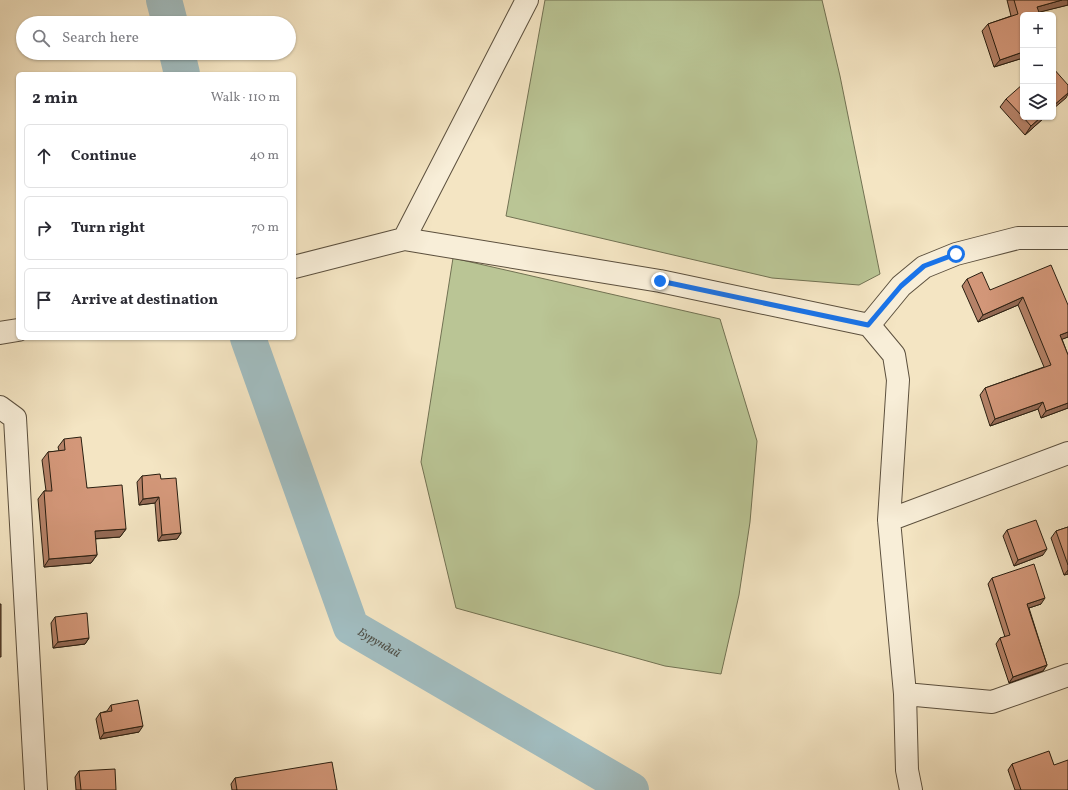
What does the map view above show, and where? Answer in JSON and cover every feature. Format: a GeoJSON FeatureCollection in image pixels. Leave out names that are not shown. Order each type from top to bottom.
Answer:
{"type":"FeatureCollection","features":[{"type":"Feature","properties":{"kind":"street"},"geometry":{"type":"LineString","coordinates":[[404,239],[527,0]]}},
{"type":"Feature","properties":{"kind":"street"},"geometry":{"type":"LineString","coordinates":[[868,325],[901,286],[924,266],[956,254],[1018,238],[1068,238]]}},
{"type":"Feature","properties":{"kind":"street"},"geometry":{"type":"LineString","coordinates":[[296,266],[404,239],[660,281],[868,325],[894,355],[898,380],[889,520],[905,694],[907,770],[911,790]]}},
{"type":"Feature","properties":{"kind":"street"},"geometry":{"type":"LineString","coordinates":[[0,334],[16,330]]}},
{"type":"Feature","properties":{"kind":"street"},"geometry":{"type":"LineString","coordinates":[[0,407],[15,418],[36,790]]}},
{"type":"Feature","properties":{"kind":"street"},"geometry":{"type":"LineString","coordinates":[[889,520],[1068,453]]}},
{"type":"Feature","properties":{"kind":"street"},"geometry":{"type":"LineString","coordinates":[[905,694],[992,702],[1068,675]]}},
{"type":"Feature","properties":{"kind":"green space"},"geometry":{"type":"Polygon","coordinates":[[[545,0],[822,0],[840,76],[880,274],[859,285],[772,278],[506,216],[545,0]]]}},
{"type":"Feature","properties":{"kind":"green space"},"geometry":{"type":"Polygon","coordinates":[[[453,258],[720,319],[757,441],[750,522],[739,595],[721,674],[665,666],[456,608],[421,462],[453,258]]]}},
{"type":"Feature","properties":{"kind":"building"},"geometry":{"type":"Polygon","coordinates":[[[1014,0],[1062,0],[1037,7],[1039,12],[1020,12],[1020,53],[1000,60],[988,24],[1018,14],[1014,0]]]}},
{"type":"Feature","properties":{"kind":"building"},"geometry":{"type":"Polygon","coordinates":[[[1056,71],[1068,85],[1068,93],[1056,103],[1056,71]]]}},
{"type":"Feature","properties":{"kind":"building"},"geometry":{"type":"Polygon","coordinates":[[[1020,87],[1020,114],[1006,99],[1020,87]]]}},
{"type":"Feature","properties":{"kind":"building"},"geometry":{"type":"Polygon","coordinates":[[[1026,120],[1038,120],[1031,126],[1026,120]]]}},
{"type":"Feature","properties":{"kind":"building"},"geometry":{"type":"Polygon","coordinates":[[[1051,265],[1068,305],[1068,332],[1060,335],[1068,355],[1068,403],[1046,411],[1043,402],[995,419],[985,388],[1051,365],[1023,297],[983,315],[967,279],[982,272],[990,290],[1051,265]]]}},
{"type":"Feature","properties":{"kind":"building"},"geometry":{"type":"Polygon","coordinates":[[[81,437],[87,488],[122,485],[126,529],[95,531],[97,555],[49,559],[44,491],[52,491],[48,452],[65,450],[64,439],[81,437]]]}},
{"type":"Feature","properties":{"kind":"building"},"geometry":{"type":"Polygon","coordinates":[[[160,474],[161,479],[176,478],[181,533],[162,535],[159,497],[143,499],[142,476],[160,474]]]}},
{"type":"Feature","properties":{"kind":"building"},"geometry":{"type":"Polygon","coordinates":[[[1036,520],[1047,549],[1018,560],[1007,530],[1036,520]]]}},
{"type":"Feature","properties":{"kind":"building"},"geometry":{"type":"Polygon","coordinates":[[[1068,527],[1068,565],[1056,531],[1068,527]]]}},
{"type":"Feature","properties":{"kind":"building"},"geometry":{"type":"Polygon","coordinates":[[[1034,564],[1045,598],[1027,604],[1047,665],[1013,677],[1000,638],[1010,635],[992,578],[1034,564]]]}},
{"type":"Feature","properties":{"kind":"building"},"geometry":{"type":"Polygon","coordinates":[[[1,604],[1,657],[0,657],[1,604]]]}},
{"type":"Feature","properties":{"kind":"building"},"geometry":{"type":"Polygon","coordinates":[[[87,613],[89,638],[58,642],[55,617],[87,613]]]}},
{"type":"Feature","properties":{"kind":"building"},"geometry":{"type":"Polygon","coordinates":[[[138,700],[143,726],[104,733],[100,713],[112,711],[111,705],[138,700]]]}},
{"type":"Feature","properties":{"kind":"building"},"geometry":{"type":"Polygon","coordinates":[[[1049,751],[1054,765],[1068,760],[1068,790],[1021,790],[1012,764],[1049,751]]]}},
{"type":"Feature","properties":{"kind":"building"},"geometry":{"type":"Polygon","coordinates":[[[332,762],[337,790],[237,790],[235,778],[332,762]]]}},
{"type":"Feature","properties":{"kind":"building"},"geometry":{"type":"Polygon","coordinates":[[[115,769],[116,790],[81,790],[79,771],[115,769]]]}},
{"type":"Feature","properties":{"kind":"waterway"},"geometry":{"type":"LineString","coordinates":[[164,0],[168,16]]}},
{"type":"Feature","properties":{"kind":"waterway"},"geometry":{"type":"LineString","coordinates":[[179,60],[182,72]]}},
{"type":"Feature","properties":{"kind":"waterway","name":"Бурундай"},"geometry":{"type":"LineString","coordinates":[[249,340],[351,627],[631,790]]}},
{"type":"Feature","properties":{"kind":"route"},"geometry":{"type":"LineString","coordinates":[[660,281],[868,325],[901,286],[924,266],[956,254]]}}]}
